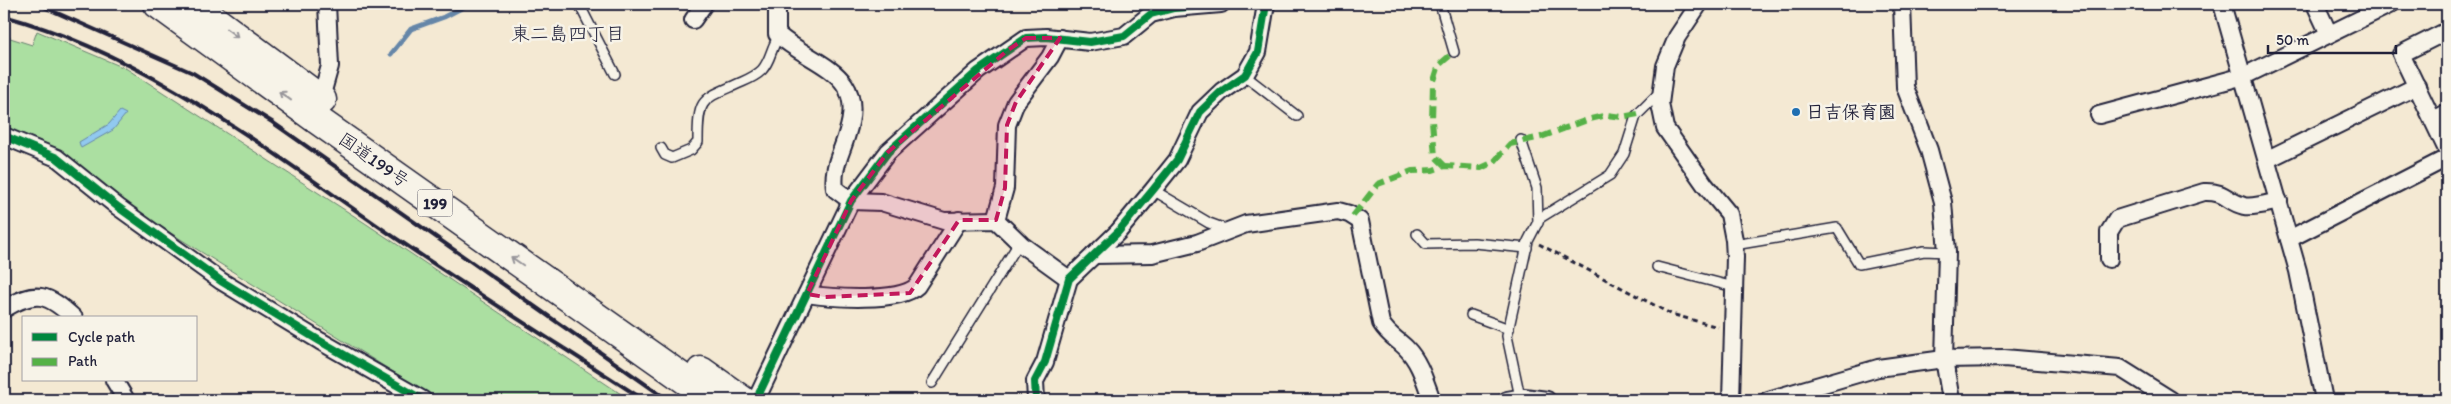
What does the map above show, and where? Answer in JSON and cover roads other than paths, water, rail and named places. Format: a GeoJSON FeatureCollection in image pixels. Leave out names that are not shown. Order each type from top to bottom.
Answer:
{"type":"FeatureCollection","features":[{"type":"Feature","properties":{"kind":"highway","name":"国道199号"},"geometry":{"type":"LineString","coordinates":[[158,4],[318,109],[742,400]]}},
{"type":"Feature","properties":{"kind":"highway","name":"国道199号"},"geometry":{"type":"LineString","coordinates":[[194,4],[318,109],[714,400]]}},
{"type":"Feature","properties":{"kind":"street"},"geometry":{"type":"LineString","coordinates":[[318,109],[330,66],[327,4]]}},
{"type":"Feature","properties":{"kind":"street"},"geometry":{"type":"LineString","coordinates":[[693,20],[704,4]]}},
{"type":"Feature","properties":{"kind":"street"},"geometry":{"type":"LineString","coordinates":[[777,4],[777,34],[830,68],[846,85],[854,109],[848,134],[833,174],[835,189],[851,201],[881,202],[944,221],[996,220],[1020,243],[1069,279]]}},
{"type":"Feature","properties":{"kind":"street"},"geometry":{"type":"LineString","coordinates":[[756,400],[851,201],[888,152],[978,71],[1026,38],[1060,38],[1090,42],[1124,36],[1151,14],[1174,8],[1221,4]]}},
{"type":"Feature","properties":{"kind":"street"},"geometry":{"type":"LineString","coordinates":[[1036,400],[1035,381],[1045,362],[1069,279],[1118,232],[1154,190],[1177,160],[1200,112],[1222,91],[1244,75],[1258,52],[1266,4]]}},
{"type":"Feature","properties":{"kind":"street"},"geometry":{"type":"LineString","coordinates":[[1699,4],[1677,37],[1664,66],[1660,104],[1665,128],[1704,185],[1728,214],[1734,245],[1731,400]]}},
{"type":"Feature","properties":{"kind":"street"},"geometry":{"type":"LineString","coordinates":[[1902,4],[1905,88],[1929,150],[1943,202],[1948,252],[1944,358],[1951,400]]}},
{"type":"Feature","properties":{"kind":"street"},"geometry":{"type":"LineString","coordinates":[[2222,4],[2268,159],[2298,271],[2324,400]]}},
{"type":"Feature","properties":{"kind":"street"},"geometry":{"type":"LineString","coordinates":[[2315,4],[2329,34]]}},
{"type":"Feature","properties":{"kind":"street"},"geometry":{"type":"LineString","coordinates":[[2099,115],[2244,76],[2391,4]]}},
{"type":"Feature","properties":{"kind":"street"},"geometry":{"type":"LineString","coordinates":[[2447,31],[2401,54],[2417,86],[2440,116],[2447,150]]}},
{"type":"Feature","properties":{"kind":"street"},"geometry":{"type":"LineString","coordinates":[[996,220],[1005,188],[1007,125],[1016,102],[1050,57],[1060,38]]}},
{"type":"Feature","properties":{"kind":"street"},"geometry":{"type":"LineString","coordinates":[[2268,159],[2417,86]]}},
{"type":"Feature","properties":{"kind":"street"},"geometry":{"type":"LineString","coordinates":[[4,136],[57,158],[118,207],[221,281],[423,400]]}},
{"type":"Feature","properties":{"kind":"street"},"geometry":{"type":"LineString","coordinates":[[2289,239],[2447,158]]}},
{"type":"Feature","properties":{"kind":"street"},"geometry":{"type":"LineString","coordinates":[[2109,259],[2109,232],[2117,219],[2204,192],[2215,192],[2225,195],[2244,206],[2279,201]]}},
{"type":"Feature","properties":{"kind":"street"},"geometry":{"type":"LineString","coordinates":[[1094,255],[1152,254],[1198,244],[1246,224],[1338,211],[1349,214],[1360,221],[1381,323],[1388,334],[1406,348],[1420,368],[1432,400]]}},
{"type":"Feature","properties":{"kind":"street"},"geometry":{"type":"LineString","coordinates":[[807,294],[825,297],[896,296],[910,292],[917,286],[959,220]]}},
{"type":"Feature","properties":{"kind":"street"},"geometry":{"type":"LineString","coordinates":[[4,309],[29,296],[51,298],[72,316]]}},
{"type":"Feature","properties":{"kind":"street"},"geometry":{"type":"LineString","coordinates":[[1768,400],[1878,368],[1944,358],[2004,358],[2120,368],[2172,400]]}},
{"type":"Feature","properties":{"kind":"street"},"geometry":{"type":"LineString","coordinates":[[115,382],[126,400]]}},
{"type":"Feature","properties":{"kind":"street"},"geometry":{"type":"LineString","coordinates":[[1513,399],[1547,400]]}},
{"type":"Feature","properties":{"kind":"lane"},"geometry":{"type":"LineString","coordinates":[[579,4],[615,74]]}},
{"type":"Feature","properties":{"kind":"lane"},"geometry":{"type":"LineString","coordinates":[[1440,4],[1454,52]]}},
{"type":"Feature","properties":{"kind":"lane"},"geometry":{"type":"LineString","coordinates":[[661,148],[665,156],[672,158],[691,150],[698,142],[700,104],[708,97],[748,79],[762,70],[769,60],[772,47],[779,36]]}},
{"type":"Feature","properties":{"kind":"lane"},"geometry":{"type":"LineString","coordinates":[[1244,75],[1297,116]]}},
{"type":"Feature","properties":{"kind":"lane"},"geometry":{"type":"LineString","coordinates":[[1513,399],[1508,340],[1509,329],[1528,243],[1540,218],[1610,175],[1624,154],[1636,116],[1662,90]]}},
{"type":"Feature","properties":{"kind":"lane"},"geometry":{"type":"LineString","coordinates":[[1521,140],[1537,188],[1538,223]]}},
{"type":"Feature","properties":{"kind":"lane"},"geometry":{"type":"LineString","coordinates":[[1154,190],[1209,223],[1229,231]]}},
{"type":"Feature","properties":{"kind":"lane"},"geometry":{"type":"LineString","coordinates":[[1734,245],[1837,228],[1859,264],[1924,251],[1948,252]]}},
{"type":"Feature","properties":{"kind":"lane"},"geometry":{"type":"LineString","coordinates":[[1417,234],[1426,244],[1528,243]]}},
{"type":"Feature","properties":{"kind":"lane"},"geometry":{"type":"LineString","coordinates":[[932,383],[1020,243]]}},
{"type":"Feature","properties":{"kind":"lane"},"geometry":{"type":"LineString","coordinates":[[1658,267],[1734,287]]}},
{"type":"Feature","properties":{"kind":"lane"},"geometry":{"type":"LineString","coordinates":[[1471,315],[1509,329]]}},
{"type":"Feature","properties":{"kind":"water"},"geometry":{"type":"Polygon","coordinates":[[[120,111],[126,114],[113,130],[81,148],[79,142],[109,124],[120,111]]]}},
{"type":"Feature","properties":{"kind":"waterway"},"geometry":{"type":"LineString","coordinates":[[391,54],[411,29],[444,17],[469,4]]}},
{"type":"Feature","properties":{"kind":"railway"},"geometry":{"type":"LineString","coordinates":[[37,4],[193,73],[272,122],[668,400]]}},
{"type":"Feature","properties":{"kind":"railway"},"geometry":{"type":"LineString","coordinates":[[4,16],[59,34],[112,57],[163,83],[260,144],[433,263],[644,400]]}},
{"type":"Feature","properties":{"kind":"place","name":"日吉保育園"},"geometry":{"type":"Point","coordinates":[1796,112]}},
{"type":"Feature","properties":{"kind":"district","name":"東二島四丁目"},"geometry":{"type":"Point","coordinates":[568,33]}}]}
